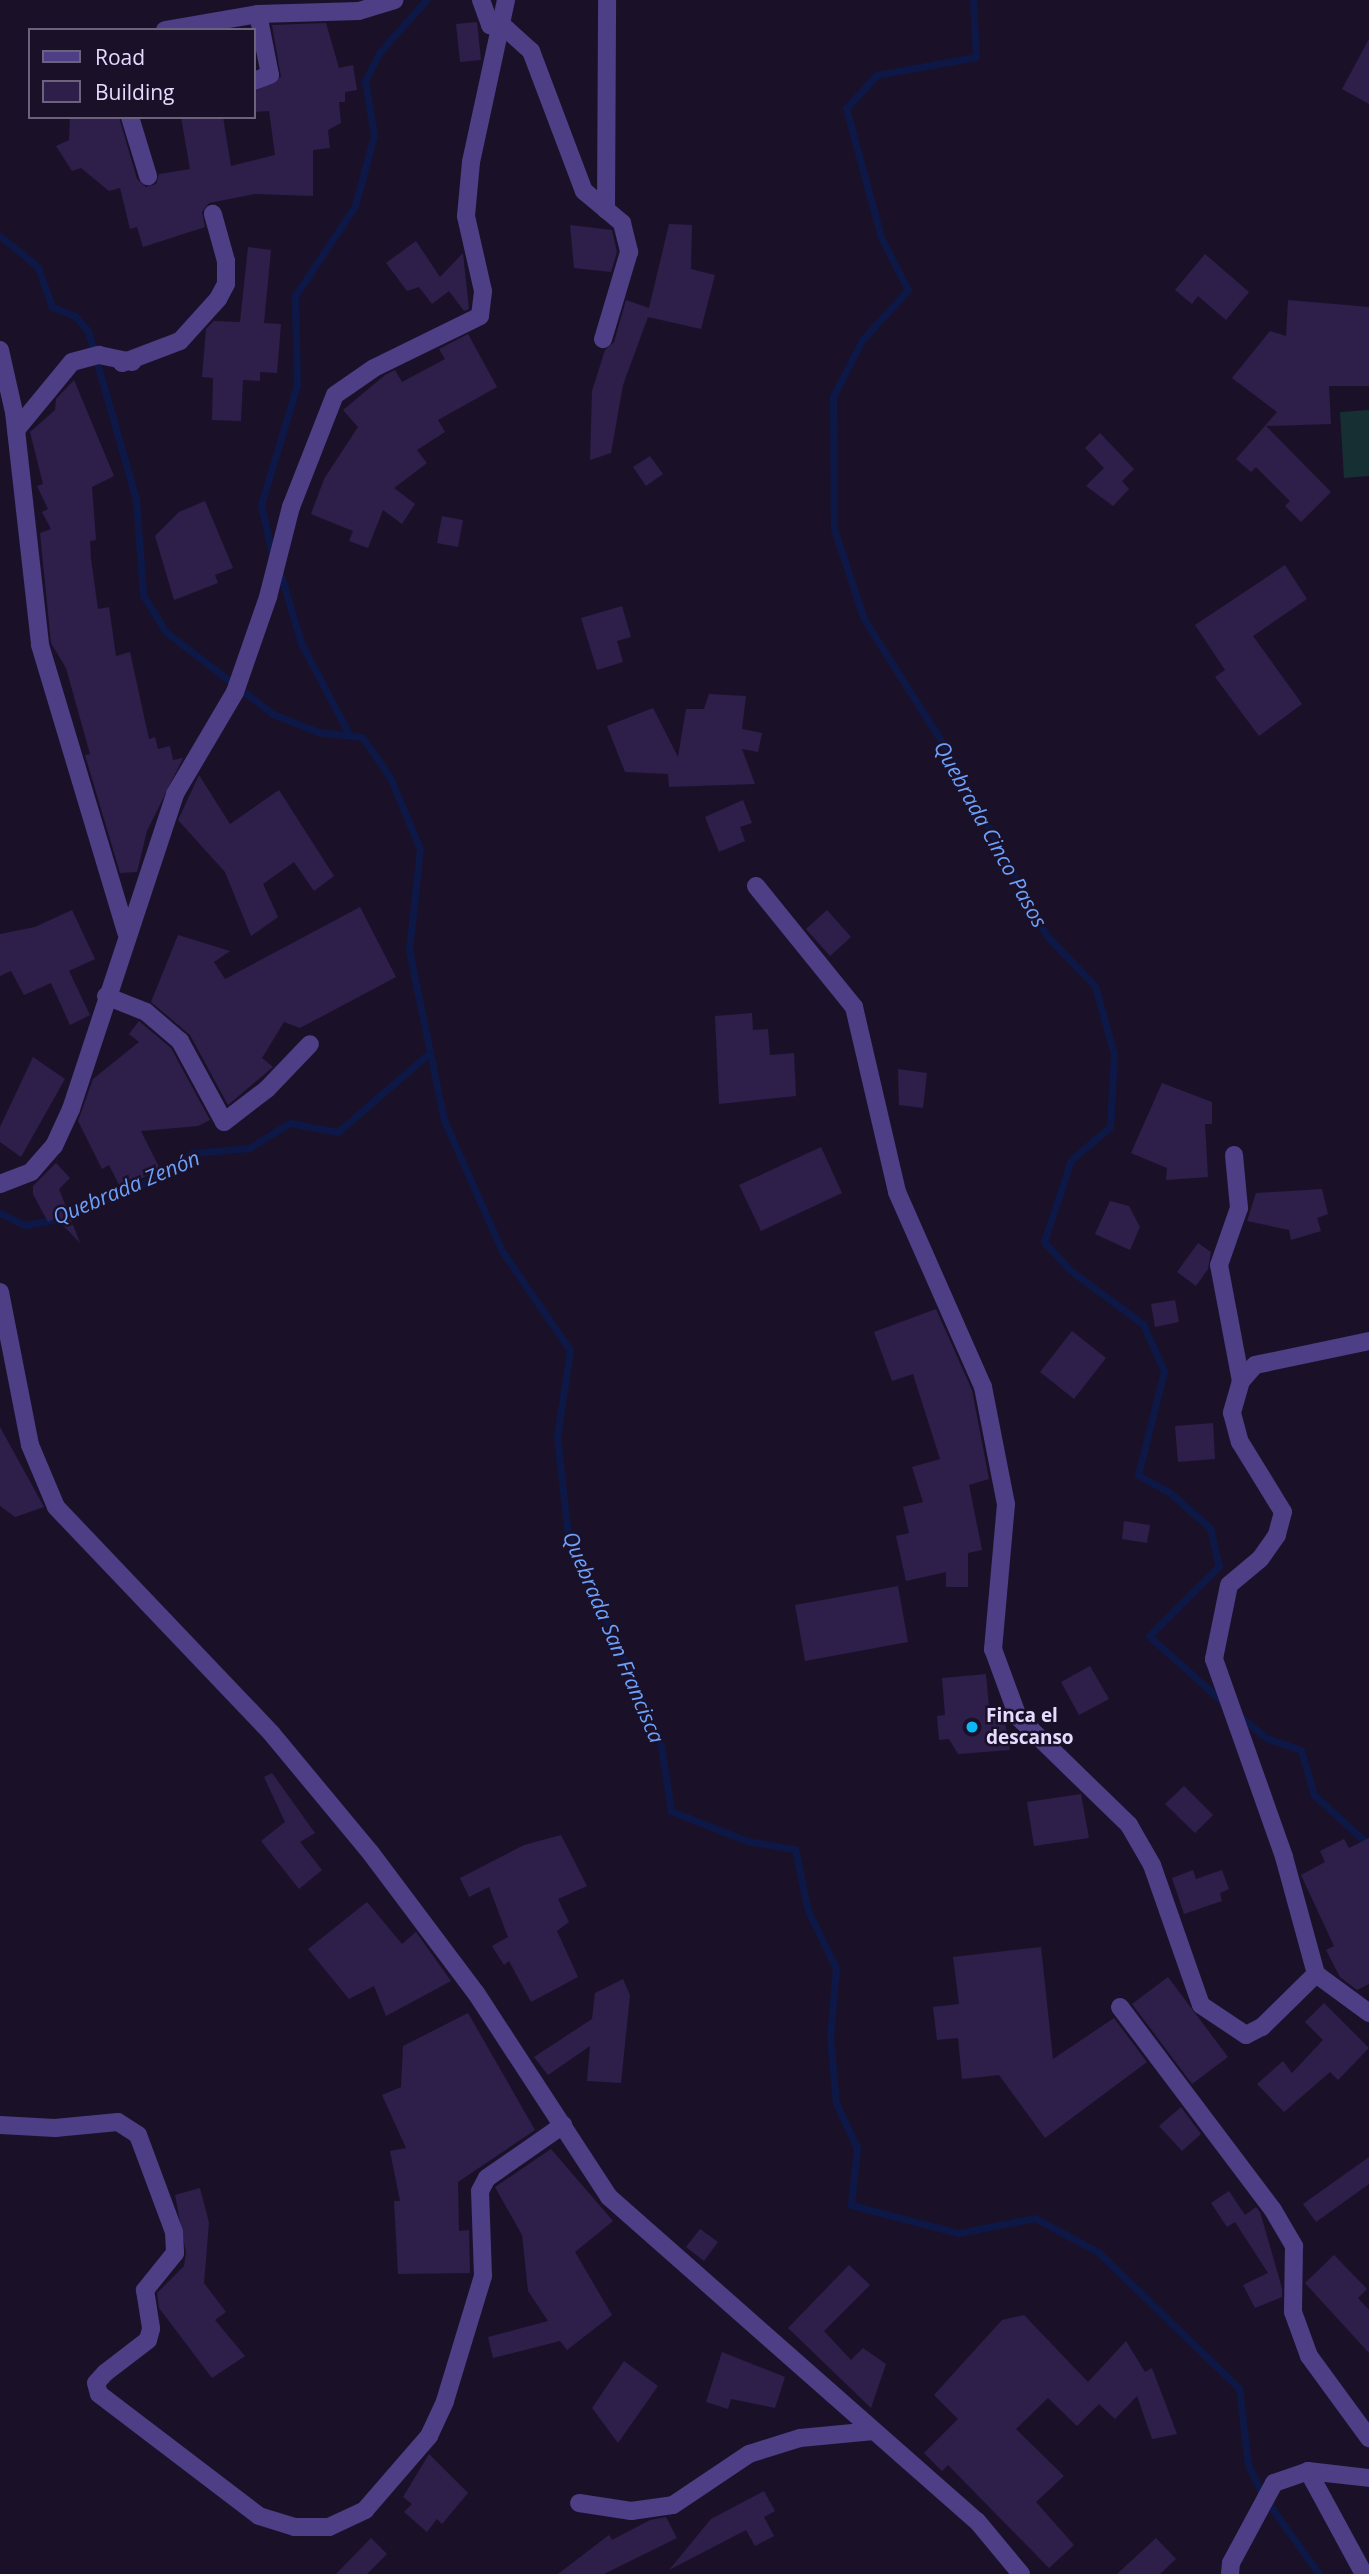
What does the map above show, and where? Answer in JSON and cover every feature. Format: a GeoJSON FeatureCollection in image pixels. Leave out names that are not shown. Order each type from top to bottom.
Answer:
{"type":"FeatureCollection","features":[{"type":"Feature","properties":{"kind":"street"},"geometry":{"type":"LineString","coordinates":[[178,28],[258,14],[359,11],[394,0]]}},
{"type":"Feature","properties":{"kind":"street"},"geometry":{"type":"LineString","coordinates":[[481,0],[490,25],[502,26],[531,51],[584,191],[622,223],[629,252],[603,340]]}},
{"type":"Feature","properties":{"kind":"street"},"geometry":{"type":"LineString","coordinates":[[0,1184],[31,1172],[54,1146],[175,794],[236,688],[268,597],[291,508],[335,395],[374,368],[480,316],[484,291],[466,216],[471,162],[506,0]]}},
{"type":"Feature","properties":{"kind":"street"},"geometry":{"type":"LineString","coordinates":[[606,210],[607,0]]}},
{"type":"Feature","properties":{"kind":"street"},"geometry":{"type":"LineString","coordinates":[[256,79],[270,75],[258,14]]}},
{"type":"Feature","properties":{"kind":"street"},"geometry":{"type":"LineString","coordinates":[[131,119],[148,176]]}},
{"type":"Feature","properties":{"kind":"street"},"geometry":{"type":"LineString","coordinates":[[122,363],[180,341],[218,299],[226,285],[226,261],[212,214]]}},
{"type":"Feature","properties":{"kind":"street"},"geometry":{"type":"LineString","coordinates":[[0,350],[16,430],[40,645],[126,932]]}},
{"type":"Feature","properties":{"kind":"street"},"geometry":{"type":"LineString","coordinates":[[16,430],[79,360],[99,355],[122,363],[168,353]]}},
{"type":"Feature","properties":{"kind":"street"},"geometry":{"type":"LineString","coordinates":[[755,887],[854,1007],[897,1192],[984,1387],[1006,1504],[993,1649],[1018,1717],[1129,1825],[1152,1864],[1201,2005],[1246,2035],[1262,2027],[1315,1974]]}},
{"type":"Feature","properties":{"kind":"street"},"geometry":{"type":"LineString","coordinates":[[106,996],[146,1012],[180,1041],[224,1122],[267,1089],[310,1044]]}},
{"type":"Feature","properties":{"kind":"street"},"geometry":{"type":"LineString","coordinates":[[1234,1155],[1239,1208],[1219,1265],[1241,1381]]}},
{"type":"Feature","properties":{"kind":"street"},"geometry":{"type":"LineString","coordinates":[[0,1292],[30,1445],[56,1507],[272,1734],[370,1852],[476,1993],[609,2197],[977,2521],[1021,2574]]}},
{"type":"Feature","properties":{"kind":"street"},"geometry":{"type":"LineString","coordinates":[[1369,1340],[1255,1365],[1241,1381],[1231,1413],[1241,1442],[1283,1512],[1266,1551],[1229,1585],[1219,1612],[1214,1660],[1284,1857],[1315,1974],[1369,2013]]}},
{"type":"Feature","properties":{"kind":"street"},"geometry":{"type":"LineString","coordinates":[[1120,2007],[1273,2210],[1294,2246],[1293,2312],[1309,2356],[1369,2438]]}},
{"type":"Feature","properties":{"kind":"street"},"geometry":{"type":"LineString","coordinates":[[0,2125],[55,2128],[118,2122],[138,2135],[174,2232],[175,2253],[145,2290],[152,2329],[148,2340],[105,2373],[96,2383],[99,2394],[259,2516],[294,2527],[329,2527],[365,2510],[429,2435],[445,2401],[483,2276],[480,2191],[487,2178],[563,2125]]}},
{"type":"Feature","properties":{"kind":"street"},"geometry":{"type":"LineString","coordinates":[[579,2503],[631,2511],[673,2505],[749,2454],[800,2438],[874,2431]]}},
{"type":"Feature","properties":{"kind":"street"},"geometry":{"type":"LineString","coordinates":[[1230,2574],[1264,2496],[1274,2483],[1308,2471],[1369,2478]]}},
{"type":"Feature","properties":{"kind":"street"},"geometry":{"type":"LineString","coordinates":[[1308,2471],[1364,2574]]}},
{"type":"Feature","properties":{"kind":"green space"},"geometry":{"type":"Polygon","coordinates":[[[1369,410],[1369,476],[1344,478],[1340,412],[1369,410]]]}},
{"type":"Feature","properties":{"kind":"building"},"geometry":{"type":"Polygon","coordinates":[[[477,22],[481,60],[460,62],[456,24],[477,22]]]}},
{"type":"Feature","properties":{"kind":"building"},"geometry":{"type":"Polygon","coordinates":[[[326,23],[339,68],[353,65],[357,90],[345,92],[345,102],[339,102],[341,123],[328,130],[330,148],[313,150],[313,196],[255,194],[209,203],[202,212],[205,227],[143,247],[137,227],[130,229],[120,188],[109,191],[81,168],[72,171],[56,146],[69,140],[70,119],[120,119],[137,179],[146,187],[156,184],[159,174],[190,169],[181,119],[223,119],[231,166],[275,155],[269,111],[256,112],[256,91],[281,77],[272,25],[326,23]]]}},
{"type":"Feature","properties":{"kind":"building"},"geometry":{"type":"Polygon","coordinates":[[[1369,39],[1369,104],[1342,89],[1369,39]]]}},
{"type":"Feature","properties":{"kind":"building"},"geometry":{"type":"Polygon","coordinates":[[[669,224],[692,225],[691,269],[715,275],[701,329],[648,317],[623,385],[611,453],[590,460],[592,391],[605,350],[614,342],[626,300],[649,308],[669,224]]]}},
{"type":"Feature","properties":{"kind":"building"},"geometry":{"type":"Polygon","coordinates":[[[570,225],[612,230],[617,252],[611,272],[574,268],[570,225]]]}},
{"type":"Feature","properties":{"kind":"building"},"geometry":{"type":"Polygon","coordinates":[[[416,241],[440,277],[463,253],[469,309],[464,311],[449,291],[432,304],[419,287],[407,291],[386,263],[416,241]]]}},
{"type":"Feature","properties":{"kind":"building"},"geometry":{"type":"Polygon","coordinates":[[[248,247],[271,250],[264,323],[281,324],[277,373],[260,372],[260,381],[243,380],[241,421],[212,420],[213,378],[202,377],[206,329],[214,321],[240,322],[248,247]]]}},
{"type":"Feature","properties":{"kind":"building"},"geometry":{"type":"Polygon","coordinates":[[[1205,254],[1249,292],[1226,320],[1198,296],[1192,304],[1175,290],[1205,254]]]}},
{"type":"Feature","properties":{"kind":"building"},"geometry":{"type":"Polygon","coordinates":[[[1288,300],[1369,307],[1369,386],[1329,386],[1331,424],[1266,426],[1331,492],[1301,522],[1285,506],[1290,501],[1256,467],[1251,472],[1236,459],[1277,412],[1232,378],[1270,331],[1286,336],[1288,300]]]}},
{"type":"Feature","properties":{"kind":"building"},"geometry":{"type":"Polygon","coordinates":[[[468,334],[497,387],[438,420],[445,432],[417,450],[427,463],[394,488],[415,504],[402,524],[383,510],[368,548],[349,541],[353,531],[311,514],[324,479],[358,427],[343,410],[385,375],[395,370],[402,382],[445,359],[439,349],[468,334]]]}},
{"type":"Feature","properties":{"kind":"building"},"geometry":{"type":"Polygon","coordinates":[[[74,380],[114,476],[92,487],[96,540],[90,541],[98,609],[109,607],[116,656],[130,652],[149,739],[155,737],[158,749],[170,746],[173,760],[183,758],[147,831],[137,872],[120,873],[85,755],[90,754],[66,668],[51,643],[40,533],[51,529],[42,512],[48,509],[37,486],[43,484],[30,432],[55,410],[56,399],[74,380]]]}},
{"type":"Feature","properties":{"kind":"building"},"geometry":{"type":"Polygon","coordinates":[[[1100,433],[1134,469],[1122,481],[1129,489],[1113,506],[1086,486],[1104,468],[1085,448],[1100,433]]]}},
{"type":"Feature","properties":{"kind":"building"},"geometry":{"type":"Polygon","coordinates":[[[650,456],[663,474],[646,486],[633,467],[650,456]]]}},
{"type":"Feature","properties":{"kind":"building"},"geometry":{"type":"Polygon","coordinates":[[[205,501],[233,568],[215,575],[218,583],[174,600],[155,536],[179,512],[205,501]]]}},
{"type":"Feature","properties":{"kind":"building"},"geometry":{"type":"Polygon","coordinates":[[[442,516],[463,520],[458,547],[437,543],[442,516]]]}},
{"type":"Feature","properties":{"kind":"building"},"geometry":{"type":"Polygon","coordinates":[[[1285,565],[1307,599],[1253,636],[1302,704],[1259,736],[1215,677],[1225,670],[1195,625],[1285,565]]]}},
{"type":"Feature","properties":{"kind":"building"},"geometry":{"type":"Polygon","coordinates":[[[622,606],[631,637],[617,641],[623,662],[597,670],[581,618],[622,606]]]}},
{"type":"Feature","properties":{"kind":"building"},"geometry":{"type":"Polygon","coordinates":[[[709,694],[746,696],[742,729],[762,733],[758,752],[742,749],[755,784],[669,787],[668,774],[625,772],[607,726],[653,708],[678,757],[686,709],[704,709],[709,694]]]}},
{"type":"Feature","properties":{"kind":"building"},"geometry":{"type":"Polygon","coordinates":[[[199,775],[230,824],[279,790],[334,876],[314,891],[294,862],[263,884],[278,917],[251,936],[225,872],[178,820],[199,775]]]}},
{"type":"Feature","properties":{"kind":"building"},"geometry":{"type":"Polygon","coordinates":[[[743,800],[752,823],[740,827],[745,841],[719,852],[705,817],[743,800]]]}},
{"type":"Feature","properties":{"kind":"building"},"geometry":{"type":"Polygon","coordinates":[[[360,907],[396,977],[300,1028],[284,1022],[262,1058],[273,1067],[228,1105],[190,1035],[151,1002],[178,935],[230,951],[214,962],[225,979],[360,907]]]}},
{"type":"Feature","properties":{"kind":"building"},"geometry":{"type":"Polygon","coordinates":[[[72,910],[95,959],[69,971],[90,1015],[70,1025],[51,983],[24,995],[11,971],[0,976],[0,934],[35,927],[72,910]]]}},
{"type":"Feature","properties":{"kind":"building"},"geometry":{"type":"Polygon","coordinates":[[[827,910],[851,937],[830,956],[806,929],[827,910]]]}},
{"type":"Feature","properties":{"kind":"building"},"geometry":{"type":"Polygon","coordinates":[[[752,1013],[753,1030],[768,1029],[770,1055],[794,1053],[796,1096],[719,1104],[715,1016],[752,1013]]]}},
{"type":"Feature","properties":{"kind":"building"},"geometry":{"type":"Polygon","coordinates":[[[139,1021],[171,1048],[210,1120],[198,1126],[141,1131],[160,1169],[121,1189],[109,1165],[102,1169],[78,1121],[93,1079],[139,1042],[129,1034],[139,1021]]]}},
{"type":"Feature","properties":{"kind":"building"},"geometry":{"type":"Polygon","coordinates":[[[33,1057],[65,1079],[21,1157],[0,1142],[0,1127],[33,1057]]]}},
{"type":"Feature","properties":{"kind":"building"},"geometry":{"type":"Polygon","coordinates":[[[898,1069],[927,1073],[923,1108],[899,1105],[898,1069]]]}},
{"type":"Feature","properties":{"kind":"building"},"geometry":{"type":"Polygon","coordinates":[[[1162,1083],[1212,1102],[1212,1124],[1205,1124],[1208,1177],[1166,1180],[1167,1168],[1131,1153],[1162,1083]]]}},
{"type":"Feature","properties":{"kind":"building"},"geometry":{"type":"Polygon","coordinates":[[[821,1147],[842,1193],[761,1231],[739,1185],[821,1147]]]}},
{"type":"Feature","properties":{"kind":"building"},"geometry":{"type":"Polygon","coordinates":[[[56,1163],[70,1178],[59,1189],[80,1243],[56,1218],[48,1222],[33,1194],[33,1186],[56,1163]]]}},
{"type":"Feature","properties":{"kind":"building"},"geometry":{"type":"Polygon","coordinates":[[[1322,1189],[1328,1214],[1317,1218],[1321,1231],[1291,1240],[1289,1230],[1247,1221],[1256,1193],[1322,1189]]]}},
{"type":"Feature","properties":{"kind":"building"},"geometry":{"type":"Polygon","coordinates":[[[1110,1201],[1129,1206],[1140,1227],[1130,1250],[1095,1234],[1110,1201]]]}},
{"type":"Feature","properties":{"kind":"building"},"geometry":{"type":"Polygon","coordinates":[[[1198,1243],[1211,1252],[1208,1269],[1196,1286],[1177,1272],[1198,1243]]]}},
{"type":"Feature","properties":{"kind":"building"},"geometry":{"type":"Polygon","coordinates":[[[1175,1300],[1179,1322],[1155,1327],[1151,1304],[1175,1300]]]}},
{"type":"Feature","properties":{"kind":"building"},"geometry":{"type":"Polygon","coordinates":[[[936,1309],[972,1390],[989,1479],[969,1485],[982,1550],[968,1553],[968,1587],[946,1587],[946,1572],[906,1581],[896,1536],[909,1533],[903,1507],[923,1502],[912,1467],[940,1459],[913,1374],[892,1381],[874,1332],[936,1309]]]}},
{"type":"Feature","properties":{"kind":"building"},"geometry":{"type":"Polygon","coordinates":[[[1072,1331],[1106,1358],[1074,1399],[1040,1372],[1072,1331]]]}},
{"type":"Feature","properties":{"kind":"building"},"geometry":{"type":"Polygon","coordinates":[[[1213,1423],[1215,1459],[1178,1462],[1175,1426],[1213,1423]]]}},
{"type":"Feature","properties":{"kind":"building"},"geometry":{"type":"Polygon","coordinates":[[[0,1427],[44,1507],[15,1517],[0,1506],[0,1427]]]}},
{"type":"Feature","properties":{"kind":"building"},"geometry":{"type":"Polygon","coordinates":[[[1124,1521],[1150,1525],[1147,1543],[1122,1539],[1124,1521]]]}},
{"type":"Feature","properties":{"kind":"building"},"geometry":{"type":"Polygon","coordinates":[[[898,1586],[908,1642],[805,1661],[795,1605],[898,1586]]]}},
{"type":"Feature","properties":{"kind":"building"},"geometry":{"type":"Polygon","coordinates":[[[1090,1666],[1109,1699],[1079,1715],[1061,1682],[1090,1666]]]}},
{"type":"Feature","properties":{"kind":"building","name":"Finca el descanso"},"geometry":{"type":"Polygon","coordinates":[[[986,1674],[989,1707],[1002,1706],[1010,1750],[958,1754],[949,1739],[939,1740],[937,1716],[945,1715],[942,1678],[986,1674]]]}},
{"type":"Feature","properties":{"kind":"building"},"geometry":{"type":"Polygon","coordinates":[[[272,1773],[315,1833],[300,1842],[322,1870],[299,1889],[261,1841],[285,1822],[264,1777],[272,1773]]]}},
{"type":"Feature","properties":{"kind":"building"},"geometry":{"type":"Polygon","coordinates":[[[1184,1786],[1213,1815],[1195,1833],[1165,1804],[1184,1786]]]}},
{"type":"Feature","properties":{"kind":"building"},"geometry":{"type":"Polygon","coordinates":[[[1081,1794],[1089,1838],[1034,1846],[1027,1802],[1081,1794]]]}},
{"type":"Feature","properties":{"kind":"building"},"geometry":{"type":"Polygon","coordinates":[[[561,1835],[587,1886],[558,1899],[569,1922],[557,1931],[578,1977],[531,2002],[509,1961],[504,1965],[492,1946],[508,1937],[489,1887],[469,1897],[460,1878],[524,1845],[561,1835]]]}},
{"type":"Feature","properties":{"kind":"building"},"geometry":{"type":"Polygon","coordinates":[[[1369,1838],[1369,1984],[1357,1990],[1340,1977],[1326,1950],[1334,1946],[1301,1875],[1325,1862],[1320,1851],[1344,1839],[1349,1848],[1369,1838]]]}},
{"type":"Feature","properties":{"kind":"building"},"geometry":{"type":"Polygon","coordinates":[[[1193,1870],[1196,1879],[1222,1870],[1229,1889],[1220,1893],[1222,1901],[1184,1914],[1172,1878],[1193,1870]]]}},
{"type":"Feature","properties":{"kind":"building"},"geometry":{"type":"Polygon","coordinates":[[[367,1902],[402,1944],[416,1932],[451,1981],[386,2016],[374,1986],[349,1999],[308,1949],[367,1902]]]}},
{"type":"Feature","properties":{"kind":"building"},"geometry":{"type":"Polygon","coordinates":[[[1041,1947],[1053,2059],[1114,2018],[1147,2062],[1045,2138],[999,2075],[962,2079],[958,2038],[937,2040],[933,2007],[959,2004],[953,1957],[1041,1947]]]}},
{"type":"Feature","properties":{"kind":"building"},"geometry":{"type":"Polygon","coordinates":[[[1168,1977],[1228,2057],[1192,2084],[1132,2004],[1168,1977]]]}},
{"type":"Feature","properties":{"kind":"building"},"geometry":{"type":"Polygon","coordinates":[[[623,1979],[630,1995],[621,2083],[587,2081],[590,2046],[548,2075],[534,2057],[592,2019],[595,1993],[623,1979]]]}},
{"type":"Feature","properties":{"kind":"building"},"geometry":{"type":"Polygon","coordinates":[[[1324,2003],[1369,2048],[1338,2080],[1330,2072],[1284,2112],[1257,2084],[1283,2061],[1292,2073],[1323,2040],[1305,2022],[1324,2003]]]}},
{"type":"Feature","properties":{"kind":"building"},"geometry":{"type":"Polygon","coordinates":[[[468,2013],[535,2130],[458,2182],[459,2231],[469,2230],[470,2273],[398,2274],[394,2201],[400,2201],[390,2151],[406,2148],[382,2095],[401,2087],[403,2046],[468,2013]]]}},
{"type":"Feature","properties":{"kind":"building"},"geometry":{"type":"Polygon","coordinates":[[[1181,2107],[1201,2134],[1182,2151],[1159,2126],[1181,2107]]]}},
{"type":"Feature","properties":{"kind":"building"},"geometry":{"type":"Polygon","coordinates":[[[551,2149],[613,2221],[575,2252],[612,2315],[567,2350],[560,2341],[493,2358],[488,2337],[548,2321],[528,2291],[522,2235],[495,2187],[551,2149]]]}},
{"type":"Feature","properties":{"kind":"building"},"geometry":{"type":"Polygon","coordinates":[[[1369,2157],[1369,2184],[1316,2222],[1303,2204],[1369,2157]]]}},
{"type":"Feature","properties":{"kind":"building"},"geometry":{"type":"Polygon","coordinates":[[[200,2188],[209,2223],[204,2283],[226,2312],[215,2320],[245,2356],[212,2378],[159,2308],[157,2293],[184,2266],[186,2253],[175,2195],[200,2188]]]}},
{"type":"Feature","properties":{"kind":"building"},"geometry":{"type":"Polygon","coordinates":[[[1229,2191],[1245,2215],[1256,2207],[1260,2212],[1282,2288],[1282,2297],[1255,2308],[1243,2285],[1268,2273],[1235,2222],[1227,2227],[1211,2203],[1229,2191]]]}},
{"type":"Feature","properties":{"kind":"building"},"geometry":{"type":"Polygon","coordinates":[[[700,2229],[718,2242],[704,2261],[686,2247],[700,2229]]]}},
{"type":"Feature","properties":{"kind":"building"},"geometry":{"type":"Polygon","coordinates":[[[1334,2255],[1367,2289],[1358,2298],[1369,2310],[1369,2353],[1305,2283],[1334,2255]]]}},
{"type":"Feature","properties":{"kind":"building"},"geometry":{"type":"Polygon","coordinates":[[[849,2265],[870,2285],[824,2331],[851,2360],[863,2348],[886,2364],[871,2408],[788,2328],[849,2265]]]}},
{"type":"Feature","properties":{"kind":"building"},"geometry":{"type":"Polygon","coordinates":[[[1024,2315],[1088,2382],[1126,2341],[1145,2372],[1152,2368],[1177,2434],[1152,2439],[1137,2396],[1115,2419],[1099,2404],[1077,2426],[1048,2398],[1016,2429],[1064,2476],[1036,2502],[1074,2545],[1049,2568],[948,2465],[942,2471],[924,2453],[958,2419],[934,2395],[1002,2320],[1024,2315]]]}},
{"type":"Feature","properties":{"kind":"building"},"geometry":{"type":"Polygon","coordinates":[[[722,2352],[785,2377],[775,2408],[731,2399],[728,2409],[706,2402],[722,2352]]]}},
{"type":"Feature","properties":{"kind":"building"},"geometry":{"type":"Polygon","coordinates":[[[624,2361],[658,2386],[618,2443],[592,2408],[624,2361]]]}},
{"type":"Feature","properties":{"kind":"building"},"geometry":{"type":"Polygon","coordinates":[[[429,2454],[468,2493],[442,2524],[437,2519],[427,2532],[404,2512],[412,2504],[403,2497],[429,2454]]]}},
{"type":"Feature","properties":{"kind":"building"},"geometry":{"type":"Polygon","coordinates":[[[764,2491],[775,2511],[764,2517],[774,2536],[755,2546],[746,2530],[669,2570],[711,2519],[764,2491]]]}},
{"type":"Feature","properties":{"kind":"building"},"geometry":{"type":"Polygon","coordinates":[[[666,2517],[677,2538],[604,2574],[558,2574],[609,2535],[612,2540],[650,2520],[666,2517]]]}},
{"type":"Feature","properties":{"kind":"building"},"geometry":{"type":"Polygon","coordinates":[[[371,2538],[387,2554],[367,2574],[336,2574],[371,2538]]]}},
{"type":"Feature","properties":{"kind":"building"},"geometry":{"type":"Polygon","coordinates":[[[1156,2538],[1176,2559],[1160,2574],[1117,2574],[1156,2538]]]}},
{"type":"Feature","properties":{"kind":"waterway"},"geometry":{"type":"LineString","coordinates":[[273,558],[261,505],[297,385],[295,296],[355,206],[374,135],[365,81],[379,53],[426,0]]}},
{"type":"Feature","properties":{"kind":"waterway","name":"Quebrada Cinco Pasos"},"geometry":{"type":"LineString","coordinates":[[973,0],[976,57],[877,75],[846,108],[881,237],[908,290],[862,340],[833,397],[834,529],[864,619],[952,758],[1046,935],[1095,986],[1114,1054],[1110,1127],[1071,1160],[1044,1242],[1071,1271],[1143,1324],[1164,1371],[1138,1475],[1169,1492],[1210,1528],[1219,1566],[1149,1636],[1224,1703]]}},
{"type":"Feature","properties":{"kind":"waterway","name":"Quebrada San Francisca"},"geometry":{"type":"LineString","coordinates":[[0,236],[38,267],[52,307],[75,316],[88,331],[136,499],[143,595],[166,632],[273,714],[318,732],[362,737],[390,777],[420,849],[409,950],[444,1120],[502,1251],[570,1350],[557,1437],[568,1535],[660,1739],[671,1811],[747,1841],[795,1849],[808,1911],[836,1968],[830,2037],[836,2103],[857,2148],[851,2205],[958,2233],[1035,2218],[1098,2252],[1239,2388],[1248,2465],[1263,2496],[1319,2574]]}},
{"type":"Feature","properties":{"kind":"waterway"},"geometry":{"type":"LineString","coordinates":[[279,569],[301,643],[348,732]]}},
{"type":"Feature","properties":{"kind":"waterway","name":"Quebrada Zenón"},"geometry":{"type":"LineString","coordinates":[[0,1213],[25,1225],[54,1220],[143,1184],[193,1153],[249,1148],[290,1123],[338,1132],[428,1054]]}},
{"type":"Feature","properties":{"kind":"waterway","name":"Quebrada Cinco Pasos"},"geometry":{"type":"LineString","coordinates":[[1238,1715],[1266,1738],[1301,1750],[1314,1795],[1369,1845]]}},
{"type":"Feature","properties":{"kind":"place","name":"Finca el descanso"},"geometry":{"type":"Point","coordinates":[972,1727]}}]}
